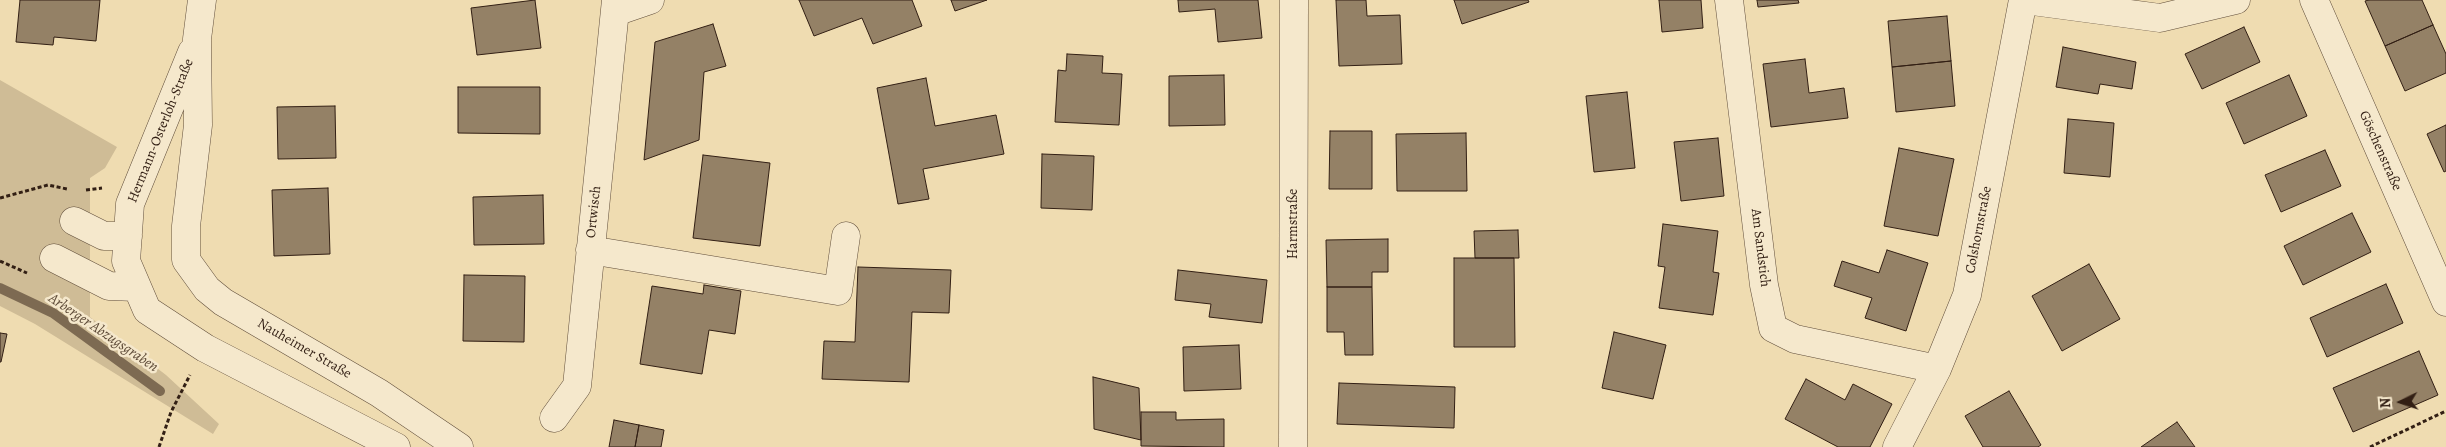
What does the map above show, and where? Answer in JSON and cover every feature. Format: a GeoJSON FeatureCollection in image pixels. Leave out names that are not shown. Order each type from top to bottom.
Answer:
{"type":"FeatureCollection","features":[{"type":"Feature","properties":{"kind":"street","name":"Hermann-Osterloh-Straße"},"geometry":{"type":"LineString","coordinates":[[186,226],[198,125],[197,39],[202,0]]}},
{"type":"Feature","properties":{"kind":"street"},"geometry":{"type":"LineString","coordinates":[[615,6],[650,0]]}},
{"type":"Feature","properties":{"kind":"street","name":"Harmstraße"},"geometry":{"type":"LineString","coordinates":[[1294,0],[1294,447]]}},
{"type":"Feature","properties":{"kind":"street","name":"Am Sandstich"},"geometry":{"type":"LineString","coordinates":[[1728,0],[1764,285],[1773,328],[1795,338],[1937,368]]}},
{"type":"Feature","properties":{"kind":"street"},"geometry":{"type":"LineString","coordinates":[[2024,0],[2160,18],[2236,0]]}},
{"type":"Feature","properties":{"kind":"street","name":"Colshornstraße"},"geometry":{"type":"LineString","coordinates":[[1897,447],[1937,368],[1967,295],[2024,0]]}},
{"type":"Feature","properties":{"kind":"street","name":"Göschenstraße"},"geometry":{"type":"LineString","coordinates":[[2314,0],[2446,302]]}},
{"type":"Feature","properties":{"kind":"street","name":"Ortwisch"},"geometry":{"type":"LineString","coordinates":[[554,418],[577,386],[615,6]]}},
{"type":"Feature","properties":{"kind":"street","name":"Hermann-Osterloh-Straße"},"geometry":{"type":"LineString","coordinates":[[142,298],[126,261],[130,204],[197,39]]}},
{"type":"Feature","properties":{"kind":"street"},"geometry":{"type":"LineString","coordinates":[[74,221],[104,236],[128,236]]}},
{"type":"Feature","properties":{"kind":"street","name":"Nauheimer Straße"},"geometry":{"type":"LineString","coordinates":[[186,226],[186,260],[207,289],[223,302],[379,393],[459,447]]}},
{"type":"Feature","properties":{"kind":"street"},"geometry":{"type":"LineString","coordinates":[[590,250],[838,292],[846,236]]}},
{"type":"Feature","properties":{"kind":"street"},"geometry":{"type":"LineString","coordinates":[[54,258],[109,286],[142,298],[206,348],[396,447]]}},
{"type":"Feature","properties":{"kind":"path"},"geometry":{"type":"LineString","coordinates":[[0,198],[48,185],[72,190]]}},
{"type":"Feature","properties":{"kind":"path"},"geometry":{"type":"LineString","coordinates":[[80,191],[108,187]]}},
{"type":"Feature","properties":{"kind":"path"},"geometry":{"type":"LineString","coordinates":[[159,447],[171,412],[206,348]]}},
{"type":"Feature","properties":{"kind":"path"},"geometry":{"type":"LineString","coordinates":[[2370,447],[2446,411]]}},
{"type":"Feature","properties":{"kind":"shaded area"},"geometry":{"type":"Polygon","coordinates":[[[0,80],[117,147],[105,168],[90,178],[90,317],[166,375],[219,424],[213,434],[35,324],[0,306],[0,80]]]}},
{"type":"Feature","properties":{"kind":"building"},"geometry":{"type":"Polygon","coordinates":[[[20,0],[100,0],[96,41],[54,37],[53,45],[16,42],[20,0]]]}},
{"type":"Feature","properties":{"kind":"building"},"geometry":{"type":"Polygon","coordinates":[[[535,0],[541,48],[477,55],[471,8],[535,0]]]}},
{"type":"Feature","properties":{"kind":"building"},"geometry":{"type":"Polygon","coordinates":[[[799,0],[912,0],[922,26],[873,44],[862,18],[814,36],[799,0]]]}},
{"type":"Feature","properties":{"kind":"building"},"geometry":{"type":"Polygon","coordinates":[[[951,0],[987,0],[955,11],[951,0]]]}},
{"type":"Feature","properties":{"kind":"building"},"geometry":{"type":"Polygon","coordinates":[[[1178,0],[1258,0],[1262,38],[1218,42],[1215,9],[1179,12],[1178,0]]]}},
{"type":"Feature","properties":{"kind":"building"},"geometry":{"type":"Polygon","coordinates":[[[1336,0],[1366,0],[1367,16],[1400,15],[1402,64],[1339,66],[1336,0]]]}},
{"type":"Feature","properties":{"kind":"building"},"geometry":{"type":"Polygon","coordinates":[[[1454,0],[1528,0],[1529,2],[1462,24],[1454,0]]]}},
{"type":"Feature","properties":{"kind":"building"},"geometry":{"type":"Polygon","coordinates":[[[1659,0],[1701,0],[1703,28],[1662,32],[1659,0]]]}},
{"type":"Feature","properties":{"kind":"building"},"geometry":{"type":"Polygon","coordinates":[[[1757,0],[1798,0],[1799,3],[1758,7],[1757,0]]]}},
{"type":"Feature","properties":{"kind":"building"},"geometry":{"type":"Polygon","coordinates":[[[2422,0],[2433,25],[2385,46],[2365,1],[2422,0]]]}},
{"type":"Feature","properties":{"kind":"building"},"geometry":{"type":"Polygon","coordinates":[[[1947,16],[1951,61],[1892,67],[1888,21],[1947,16]]]}},
{"type":"Feature","properties":{"kind":"building"},"geometry":{"type":"Polygon","coordinates":[[[713,24],[726,66],[704,72],[699,140],[644,160],[655,42],[713,24]]]}},
{"type":"Feature","properties":{"kind":"building"},"geometry":{"type":"Polygon","coordinates":[[[2433,25],[2446,54],[2446,73],[2405,91],[2385,46],[2433,25]]]}},
{"type":"Feature","properties":{"kind":"building"},"geometry":{"type":"Polygon","coordinates":[[[2244,27],[2260,62],[2202,89],[2185,54],[2244,27]]]}},
{"type":"Feature","properties":{"kind":"building"},"geometry":{"type":"Polygon","coordinates":[[[2063,47],[2136,62],[2132,89],[2100,84],[2098,94],[2056,87],[2063,47]]]}},
{"type":"Feature","properties":{"kind":"building"},"geometry":{"type":"Polygon","coordinates":[[[1067,54],[1103,56],[1102,73],[1122,74],[1119,125],[1055,122],[1058,70],[1066,71],[1067,54]]]}},
{"type":"Feature","properties":{"kind":"building"},"geometry":{"type":"Polygon","coordinates":[[[1805,59],[1809,93],[1844,88],[1848,118],[1771,127],[1763,64],[1805,59]]]}},
{"type":"Feature","properties":{"kind":"building"},"geometry":{"type":"Polygon","coordinates":[[[1951,61],[1955,106],[1896,112],[1892,67],[1951,61]]]}},
{"type":"Feature","properties":{"kind":"building"},"geometry":{"type":"Polygon","coordinates":[[[1224,75],[1225,125],[1169,126],[1169,76],[1224,75]]]}},
{"type":"Feature","properties":{"kind":"building"},"geometry":{"type":"Polygon","coordinates":[[[2289,75],[2307,116],[2244,144],[2226,103],[2289,75]]]}},
{"type":"Feature","properties":{"kind":"building"},"geometry":{"type":"Polygon","coordinates":[[[926,78],[935,126],[996,115],[1004,154],[923,169],[929,199],[898,204],[877,88],[926,78]]]}},
{"type":"Feature","properties":{"kind":"building"},"geometry":{"type":"Polygon","coordinates":[[[458,87],[540,87],[540,134],[458,133],[458,87]]]}},
{"type":"Feature","properties":{"kind":"building"},"geometry":{"type":"Polygon","coordinates":[[[1627,92],[1635,168],[1594,172],[1586,96],[1627,92]]]}},
{"type":"Feature","properties":{"kind":"building"},"geometry":{"type":"Polygon","coordinates":[[[335,106],[336,158],[278,159],[277,107],[335,106]]]}},
{"type":"Feature","properties":{"kind":"building"},"geometry":{"type":"Polygon","coordinates":[[[2068,119],[2114,123],[2110,177],[2064,173],[2068,119]]]}},
{"type":"Feature","properties":{"kind":"building"},"geometry":{"type":"Polygon","coordinates":[[[2446,125],[2446,171],[2444,172],[2427,134],[2446,125]]]}},
{"type":"Feature","properties":{"kind":"building"},"geometry":{"type":"Polygon","coordinates":[[[1330,131],[1372,131],[1372,189],[1329,189],[1330,131]]]}},
{"type":"Feature","properties":{"kind":"building"},"geometry":{"type":"Polygon","coordinates":[[[1466,133],[1467,191],[1397,191],[1396,134],[1466,133]]]}},
{"type":"Feature","properties":{"kind":"building"},"geometry":{"type":"Polygon","coordinates":[[[1718,138],[1724,196],[1681,201],[1674,142],[1718,138]]]}},
{"type":"Feature","properties":{"kind":"building"},"geometry":{"type":"Polygon","coordinates":[[[1899,148],[1954,159],[1938,236],[1884,226],[1899,148]]]}},
{"type":"Feature","properties":{"kind":"building"},"geometry":{"type":"Polygon","coordinates":[[[2325,150],[2341,186],[2281,212],[2265,175],[2325,150]]]}},
{"type":"Feature","properties":{"kind":"building"},"geometry":{"type":"Polygon","coordinates":[[[1042,154],[1094,156],[1092,210],[1041,208],[1042,154]]]}},
{"type":"Feature","properties":{"kind":"building"},"geometry":{"type":"Polygon","coordinates":[[[703,155],[770,163],[760,246],[693,238],[703,155]]]}},
{"type":"Feature","properties":{"kind":"building"},"geometry":{"type":"Polygon","coordinates":[[[328,188],[330,254],[274,256],[272,190],[328,188]]]}},
{"type":"Feature","properties":{"kind":"building"},"geometry":{"type":"Polygon","coordinates":[[[543,195],[544,244],[474,245],[473,197],[543,195]]]}},
{"type":"Feature","properties":{"kind":"building"},"geometry":{"type":"Polygon","coordinates":[[[2352,213],[2371,252],[2303,285],[2284,246],[2352,213]]]}},
{"type":"Feature","properties":{"kind":"building"},"geometry":{"type":"Polygon","coordinates":[[[1663,224],[1718,231],[1713,272],[1719,273],[1713,315],[1659,308],[1665,267],[1658,266],[1663,224]]]}},
{"type":"Feature","properties":{"kind":"building"},"geometry":{"type":"Polygon","coordinates":[[[1518,230],[1519,258],[1475,258],[1474,231],[1518,230]]]}},
{"type":"Feature","properties":{"kind":"building"},"geometry":{"type":"Polygon","coordinates":[[[1388,239],[1388,272],[1372,272],[1372,287],[1327,287],[1326,240],[1388,239]]]}},
{"type":"Feature","properties":{"kind":"building"},"geometry":{"type":"Polygon","coordinates":[[[1887,250],[1928,263],[1906,331],[1865,318],[1872,298],[1834,286],[1842,261],[1879,273],[1887,250]]]}},
{"type":"Feature","properties":{"kind":"building"},"geometry":{"type":"Polygon","coordinates":[[[1454,258],[1514,258],[1515,347],[1454,347],[1454,258]]]}},
{"type":"Feature","properties":{"kind":"building"},"geometry":{"type":"Polygon","coordinates":[[[2089,264],[2120,319],[2062,351],[2032,296],[2089,264]]]}},
{"type":"Feature","properties":{"kind":"building"},"geometry":{"type":"Polygon","coordinates":[[[858,267],[951,270],[949,313],[912,312],[909,382],[822,379],[824,341],[855,342],[858,267]]]}},
{"type":"Feature","properties":{"kind":"building"},"geometry":{"type":"Polygon","coordinates":[[[1178,270],[1267,280],[1262,323],[1209,317],[1211,304],[1175,300],[1178,270]]]}},
{"type":"Feature","properties":{"kind":"building"},"geometry":{"type":"Polygon","coordinates":[[[464,275],[525,276],[524,342],[463,341],[464,275]]]}},
{"type":"Feature","properties":{"kind":"building"},"geometry":{"type":"Polygon","coordinates":[[[2386,284],[2403,323],[2327,357],[2310,318],[2386,284]]]}},
{"type":"Feature","properties":{"kind":"building"},"geometry":{"type":"Polygon","coordinates":[[[704,285],[741,291],[735,334],[709,330],[702,374],[640,364],[652,286],[703,294],[704,285]]]}},
{"type":"Feature","properties":{"kind":"building"},"geometry":{"type":"Polygon","coordinates":[[[1327,287],[1372,287],[1373,355],[1345,355],[1344,332],[1327,332],[1327,287]]]}},
{"type":"Feature","properties":{"kind":"building"},"geometry":{"type":"Polygon","coordinates":[[[1614,332],[1666,345],[1653,399],[1602,388],[1614,332]]]}},
{"type":"Feature","properties":{"kind":"building"},"geometry":{"type":"Polygon","coordinates":[[[0,333],[7,334],[1,362],[0,362],[0,333]]]}},
{"type":"Feature","properties":{"kind":"building"},"geometry":{"type":"Polygon","coordinates":[[[1239,345],[1241,389],[1184,391],[1183,347],[1239,345]]]}},
{"type":"Feature","properties":{"kind":"building"},"geometry":{"type":"Polygon","coordinates":[[[2419,351],[2438,395],[2353,432],[2333,388],[2419,351]]]}},
{"type":"Feature","properties":{"kind":"building"},"geometry":{"type":"Polygon","coordinates":[[[1093,377],[1139,388],[1141,440],[1094,429],[1093,377]]]}},
{"type":"Feature","properties":{"kind":"building"},"geometry":{"type":"Polygon","coordinates":[[[1806,379],[1845,400],[1853,384],[1892,404],[1870,447],[1838,447],[1785,419],[1806,379]]]}},
{"type":"Feature","properties":{"kind":"building"},"geometry":{"type":"Polygon","coordinates":[[[1339,383],[1455,387],[1454,428],[1337,424],[1339,383]]]}},
{"type":"Feature","properties":{"kind":"building"},"geometry":{"type":"Polygon","coordinates":[[[2009,391],[2041,445],[2038,447],[1983,447],[1965,416],[2009,391]]]}},
{"type":"Feature","properties":{"kind":"building"},"geometry":{"type":"Polygon","coordinates":[[[1141,412],[1176,412],[1176,420],[1224,419],[1224,447],[1141,446],[1141,412]]]}},
{"type":"Feature","properties":{"kind":"building"},"geometry":{"type":"Polygon","coordinates":[[[614,420],[639,425],[635,447],[609,447],[614,420]]]}},
{"type":"Feature","properties":{"kind":"building"},"geometry":{"type":"Polygon","coordinates":[[[2177,422],[2195,447],[2141,447],[2177,422]]]}},
{"type":"Feature","properties":{"kind":"building"},"geometry":{"type":"Polygon","coordinates":[[[639,425],[664,430],[661,447],[635,447],[639,425]]]}},
{"type":"Feature","properties":{"kind":"waterway","name":"Arberger Abzugsgraben"},"geometry":{"type":"LineString","coordinates":[[0,288],[53,313],[160,391]]}}]}
